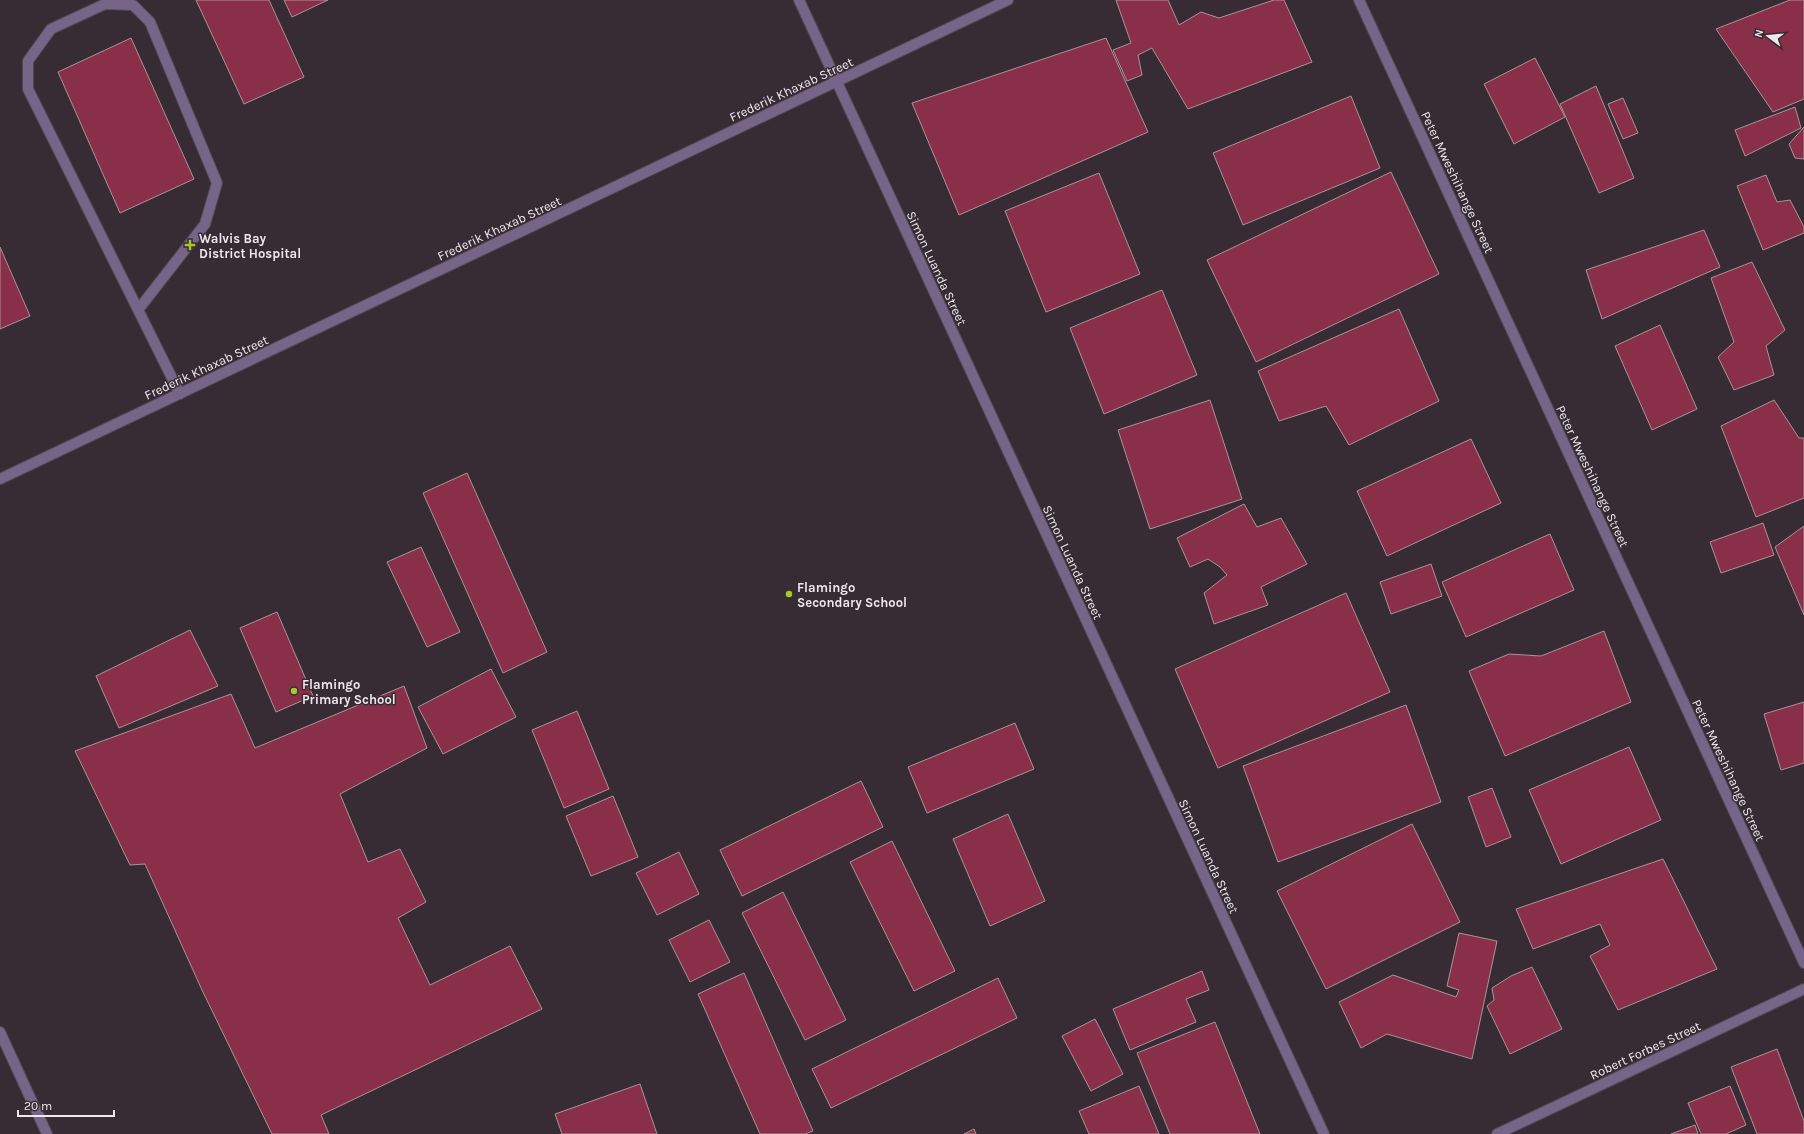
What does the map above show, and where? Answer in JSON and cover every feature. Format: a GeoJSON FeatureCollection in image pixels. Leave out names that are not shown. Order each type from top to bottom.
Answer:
{"type":"FeatureCollection","features":[{"type":"Feature","properties":{"kind":"street","name":"Simon Luanda Street"},"geometry":{"type":"LineString","coordinates":[[799,0],[1324,1134]]}},
{"type":"Feature","properties":{"kind":"street","name":"Frederik Khaxab Street"},"geometry":{"type":"LineString","coordinates":[[0,479],[1008,0]]}},
{"type":"Feature","properties":{"kind":"street","name":"Peter Mweshihange Street"},"geometry":{"type":"LineString","coordinates":[[1359,0],[1804,963]]}},
{"type":"Feature","properties":{"kind":"street"},"geometry":{"type":"LineString","coordinates":[[138,310],[205,224],[217,183],[150,22],[133,5],[105,4],[51,29],[28,61],[28,89],[138,310],[180,394]]}},
{"type":"Feature","properties":{"kind":"street","name":"Robert Forbes Street"},"geometry":{"type":"LineString","coordinates":[[1497,1134],[1804,989]]}},
{"type":"Feature","properties":{"kind":"street"},"geometry":{"type":"LineString","coordinates":[[0,1032],[47,1134]]}},
{"type":"Feature","properties":{"kind":"building"},"geometry":{"type":"Polygon","coordinates":[[[196,0],[269,0],[304,77],[244,104],[196,0]]]}},
{"type":"Feature","properties":{"kind":"building"},"geometry":{"type":"Polygon","coordinates":[[[284,0],[328,0],[292,17],[284,0]]]}},
{"type":"Feature","properties":{"kind":"building"},"geometry":{"type":"Polygon","coordinates":[[[1116,0],[1168,0],[1179,25],[1201,12],[1219,18],[1274,0],[1284,0],[1312,62],[1188,109],[1152,48],[1138,55],[1142,75],[1127,81],[1113,50],[1131,43],[1116,0]]]}},
{"type":"Feature","properties":{"kind":"building"},"geometry":{"type":"Polygon","coordinates":[[[1790,0],[1804,0],[1804,99],[1773,112],[1716,29],[1790,0]]]}},
{"type":"Feature","properties":{"kind":"building"},"geometry":{"type":"Polygon","coordinates":[[[131,38],[194,179],[120,213],[58,72],[131,38]]]}},
{"type":"Feature","properties":{"kind":"building"},"geometry":{"type":"Polygon","coordinates":[[[1106,38],[1148,132],[959,215],[912,103],[1106,38]]]}},
{"type":"Feature","properties":{"kind":"building"},"geometry":{"type":"Polygon","coordinates":[[[1535,58],[1565,117],[1514,144],[1484,84],[1535,58]]]}},
{"type":"Feature","properties":{"kind":"building"},"geometry":{"type":"Polygon","coordinates":[[[1596,86],[1634,178],[1599,193],[1560,104],[1596,86]]]}},
{"type":"Feature","properties":{"kind":"building"},"geometry":{"type":"Polygon","coordinates":[[[1351,96],[1380,168],[1243,225],[1213,153],[1351,96]]]}},
{"type":"Feature","properties":{"kind":"building"},"geometry":{"type":"Polygon","coordinates":[[[1623,98],[1638,133],[1623,139],[1608,104],[1623,98]]]}},
{"type":"Feature","properties":{"kind":"building"},"geometry":{"type":"Polygon","coordinates":[[[1795,107],[1801,128],[1745,156],[1735,130],[1795,107]]]}},
{"type":"Feature","properties":{"kind":"building"},"geometry":{"type":"Polygon","coordinates":[[[1804,127],[1804,159],[1795,158],[1789,144],[1804,127]]]}},
{"type":"Feature","properties":{"kind":"building"},"geometry":{"type":"Polygon","coordinates":[[[1391,172],[1439,274],[1256,362],[1207,260],[1391,172]]]}},
{"type":"Feature","properties":{"kind":"building"},"geometry":{"type":"Polygon","coordinates":[[[1099,173],[1140,274],[1046,312],[1005,211],[1099,173]]]}},
{"type":"Feature","properties":{"kind":"building"},"geometry":{"type":"Polygon","coordinates":[[[1766,175],[1777,202],[1790,200],[1804,227],[1804,233],[1763,250],[1737,186],[1766,175]]]}},
{"type":"Feature","properties":{"kind":"building"},"geometry":{"type":"Polygon","coordinates":[[[1704,230],[1720,267],[1602,319],[1586,270],[1704,230]]]}},
{"type":"Feature","properties":{"kind":"building"},"geometry":{"type":"Polygon","coordinates":[[[0,247],[30,316],[0,329],[0,247]]]}},
{"type":"Feature","properties":{"kind":"building"},"geometry":{"type":"Polygon","coordinates":[[[1752,262],[1785,330],[1766,346],[1774,375],[1734,390],[1718,357],[1734,342],[1711,278],[1752,262]]]}},
{"type":"Feature","properties":{"kind":"building"},"geometry":{"type":"Polygon","coordinates":[[[1162,290],[1197,375],[1104,414],[1070,328],[1162,290]]]}},
{"type":"Feature","properties":{"kind":"building"},"geometry":{"type":"Polygon","coordinates":[[[1399,309],[1439,401],[1349,445],[1326,406],[1279,421],[1258,371],[1399,309]]]}},
{"type":"Feature","properties":{"kind":"building"},"geometry":{"type":"Polygon","coordinates":[[[1660,325],[1697,409],[1652,430],[1615,346],[1660,325]]]}},
{"type":"Feature","properties":{"kind":"building"},"geometry":{"type":"Polygon","coordinates":[[[1210,400],[1242,499],[1150,529],[1118,430],[1210,400]]]}},
{"type":"Feature","properties":{"kind":"building"},"geometry":{"type":"Polygon","coordinates":[[[1774,400],[1799,438],[1804,438],[1804,498],[1756,517],[1721,426],[1774,400]]]}},
{"type":"Feature","properties":{"kind":"building"},"geometry":{"type":"Polygon","coordinates":[[[1471,439],[1501,503],[1387,556],[1357,491],[1471,439]]]}},
{"type":"Feature","properties":{"kind":"building"},"geometry":{"type":"Polygon","coordinates":[[[467,473],[547,652],[503,673],[423,493],[467,473]]]}},
{"type":"Feature","properties":{"kind":"building"},"geometry":{"type":"Polygon","coordinates":[[[1244,504],[1257,527],[1281,518],[1307,564],[1261,587],[1268,605],[1214,624],[1204,593],[1227,575],[1220,567],[1208,559],[1190,567],[1177,538],[1244,504]]]}},
{"type":"Feature","properties":{"kind":"building"},"geometry":{"type":"Polygon","coordinates":[[[1763,523],[1774,555],[1721,573],[1710,542],[1763,523]]]}},
{"type":"Feature","properties":{"kind":"building"},"geometry":{"type":"Polygon","coordinates":[[[1804,526],[1804,615],[1775,547],[1804,526]]]}},
{"type":"Feature","properties":{"kind":"building"},"geometry":{"type":"Polygon","coordinates":[[[1550,534],[1574,590],[1466,637],[1442,582],[1550,534]]]}},
{"type":"Feature","properties":{"kind":"building"},"geometry":{"type":"Polygon","coordinates":[[[421,547],[460,632],[427,647],[387,562],[421,547]]]}},
{"type":"Feature","properties":{"kind":"building"},"geometry":{"type":"Polygon","coordinates":[[[1431,564],[1442,596],[1391,614],[1380,582],[1431,564]]]}},
{"type":"Feature","properties":{"kind":"building"},"geometry":{"type":"Polygon","coordinates":[[[1346,593],[1390,692],[1218,768],[1175,669],[1346,593]]]}},
{"type":"Feature","properties":{"kind":"building"},"geometry":{"type":"Polygon","coordinates":[[[277,612],[313,696],[276,712],[240,628],[277,612]]]}},
{"type":"Feature","properties":{"kind":"building"},"geometry":{"type":"Polygon","coordinates":[[[190,630],[218,686],[119,728],[96,676],[190,630]]]}},
{"type":"Feature","properties":{"kind":"building"},"geometry":{"type":"Polygon","coordinates":[[[1604,631],[1631,702],[1505,756],[1469,671],[1509,654],[1541,656],[1604,631]]]}},
{"type":"Feature","properties":{"kind":"building"},"geometry":{"type":"Polygon","coordinates":[[[491,669],[516,717],[443,754],[418,707],[491,669]]]}},
{"type":"Feature","properties":{"kind":"building"},"geometry":{"type":"Polygon","coordinates":[[[404,686],[427,748],[340,794],[368,862],[400,849],[426,902],[398,918],[430,985],[510,946],[542,1009],[321,1115],[329,1134],[272,1134],[202,990],[145,864],[130,865],[75,751],[231,694],[255,748],[404,686]]]}},
{"type":"Feature","properties":{"kind":"building"},"geometry":{"type":"Polygon","coordinates":[[[1804,702],[1804,763],[1781,770],[1764,714],[1804,702]]]}},
{"type":"Feature","properties":{"kind":"building"},"geometry":{"type":"Polygon","coordinates":[[[1406,705],[1441,802],[1278,862],[1243,766],[1406,705]]]}},
{"type":"Feature","properties":{"kind":"building"},"geometry":{"type":"Polygon","coordinates":[[[577,711],[609,789],[564,808],[532,730],[577,711]]]}},
{"type":"Feature","properties":{"kind":"building"},"geometry":{"type":"Polygon","coordinates":[[[1015,723],[1034,769],[927,813],[908,767],[1015,723]]]}},
{"type":"Feature","properties":{"kind":"building"},"geometry":{"type":"Polygon","coordinates":[[[1629,747],[1661,820],[1561,864],[1529,790],[1629,747]]]}},
{"type":"Feature","properties":{"kind":"building"},"geometry":{"type":"Polygon","coordinates":[[[861,781],[883,827],[742,896],[720,850],[861,781]]]}},
{"type":"Feature","properties":{"kind":"building"},"geometry":{"type":"Polygon","coordinates":[[[1492,788],[1511,837],[1486,847],[1468,797],[1492,788]]]}},
{"type":"Feature","properties":{"kind":"building"},"geometry":{"type":"Polygon","coordinates":[[[613,796],[638,857],[591,876],[566,816],[613,796]]]}},
{"type":"Feature","properties":{"kind":"building"},"geometry":{"type":"Polygon","coordinates":[[[1008,814],[1045,901],[990,926],[953,839],[1008,814]]]}},
{"type":"Feature","properties":{"kind":"building"},"geometry":{"type":"Polygon","coordinates":[[[1412,824],[1460,922],[1326,989],[1277,891],[1412,824]]]}},
{"type":"Feature","properties":{"kind":"building"},"geometry":{"type":"Polygon","coordinates":[[[892,841],[955,971],[914,991],[850,862],[892,841]]]}},
{"type":"Feature","properties":{"kind":"building"},"geometry":{"type":"Polygon","coordinates":[[[679,852],[699,894],[657,915],[636,873],[679,852]]]}},
{"type":"Feature","properties":{"kind":"building"},"geometry":{"type":"Polygon","coordinates":[[[1663,859],[1717,969],[1618,1010],[1590,956],[1610,945],[1600,924],[1533,949],[1516,909],[1663,859]]]}},
{"type":"Feature","properties":{"kind":"building"},"geometry":{"type":"Polygon","coordinates":[[[783,892],[846,1020],[805,1040],[742,913],[783,892]]]}},
{"type":"Feature","properties":{"kind":"building"},"geometry":{"type":"Polygon","coordinates":[[[709,920],[730,962],[690,982],[669,940],[709,920]]]}},
{"type":"Feature","properties":{"kind":"building"},"geometry":{"type":"Polygon","coordinates":[[[1459,933],[1497,941],[1472,1059],[1387,1034],[1361,1048],[1339,1002],[1393,975],[1456,997],[1459,990],[1447,986],[1459,933]]]}},
{"type":"Feature","properties":{"kind":"building"},"geometry":{"type":"Polygon","coordinates":[[[1532,967],[1562,1029],[1510,1054],[1487,1006],[1494,1000],[1492,988],[1511,976],[1532,967]]]}},
{"type":"Feature","properties":{"kind":"building"},"geometry":{"type":"Polygon","coordinates":[[[1202,971],[1209,990],[1186,999],[1196,1022],[1130,1050],[1113,1009],[1202,971]]]}},
{"type":"Feature","properties":{"kind":"building"},"geometry":{"type":"Polygon","coordinates":[[[744,973],[813,1131],[805,1134],[760,1134],[698,994],[744,973]]]}},
{"type":"Feature","properties":{"kind":"building"},"geometry":{"type":"Polygon","coordinates":[[[998,978],[1017,1018],[831,1108],[812,1069],[998,978]]]}},
{"type":"Feature","properties":{"kind":"building"},"geometry":{"type":"Polygon","coordinates":[[[1095,1019],[1123,1074],[1091,1091],[1062,1036],[1095,1019]]]}},
{"type":"Feature","properties":{"kind":"building"},"geometry":{"type":"Polygon","coordinates":[[[1215,1022],[1260,1134],[1170,1134],[1137,1053],[1215,1022]]]}},
{"type":"Feature","properties":{"kind":"building"},"geometry":{"type":"Polygon","coordinates":[[[1777,1049],[1804,1121],[1804,1134],[1757,1134],[1731,1067],[1777,1049]]]}},
{"type":"Feature","properties":{"kind":"building"},"geometry":{"type":"Polygon","coordinates":[[[640,1084],[657,1134],[562,1134],[555,1114],[640,1084]]]}},
{"type":"Feature","properties":{"kind":"building"},"geometry":{"type":"Polygon","coordinates":[[[1139,1086],[1159,1134],[1089,1134],[1079,1111],[1139,1086]]]}},
{"type":"Feature","properties":{"kind":"building"},"geometry":{"type":"Polygon","coordinates":[[[1730,1086],[1746,1125],[1726,1134],[1701,1134],[1688,1103],[1730,1086]]]}},
{"type":"Feature","properties":{"kind":"building"},"geometry":{"type":"Polygon","coordinates":[[[1695,1125],[1698,1134],[1671,1134],[1695,1125]]]}},
{"type":"Feature","properties":{"kind":"building"},"geometry":{"type":"Polygon","coordinates":[[[974,1129],[976,1134],[964,1134],[974,1129]]]}},
{"type":"Feature","properties":{"kind":"place","name":"Walvis Bay District Hospital"},"geometry":{"type":"Point","coordinates":[190,245]}},
{"type":"Feature","properties":{"kind":"place","name":"Flamingo Secondary School"},"geometry":{"type":"Point","coordinates":[789,594]}},
{"type":"Feature","properties":{"kind":"place","name":"Flamingo Primary School"},"geometry":{"type":"Point","coordinates":[294,691]}}]}
